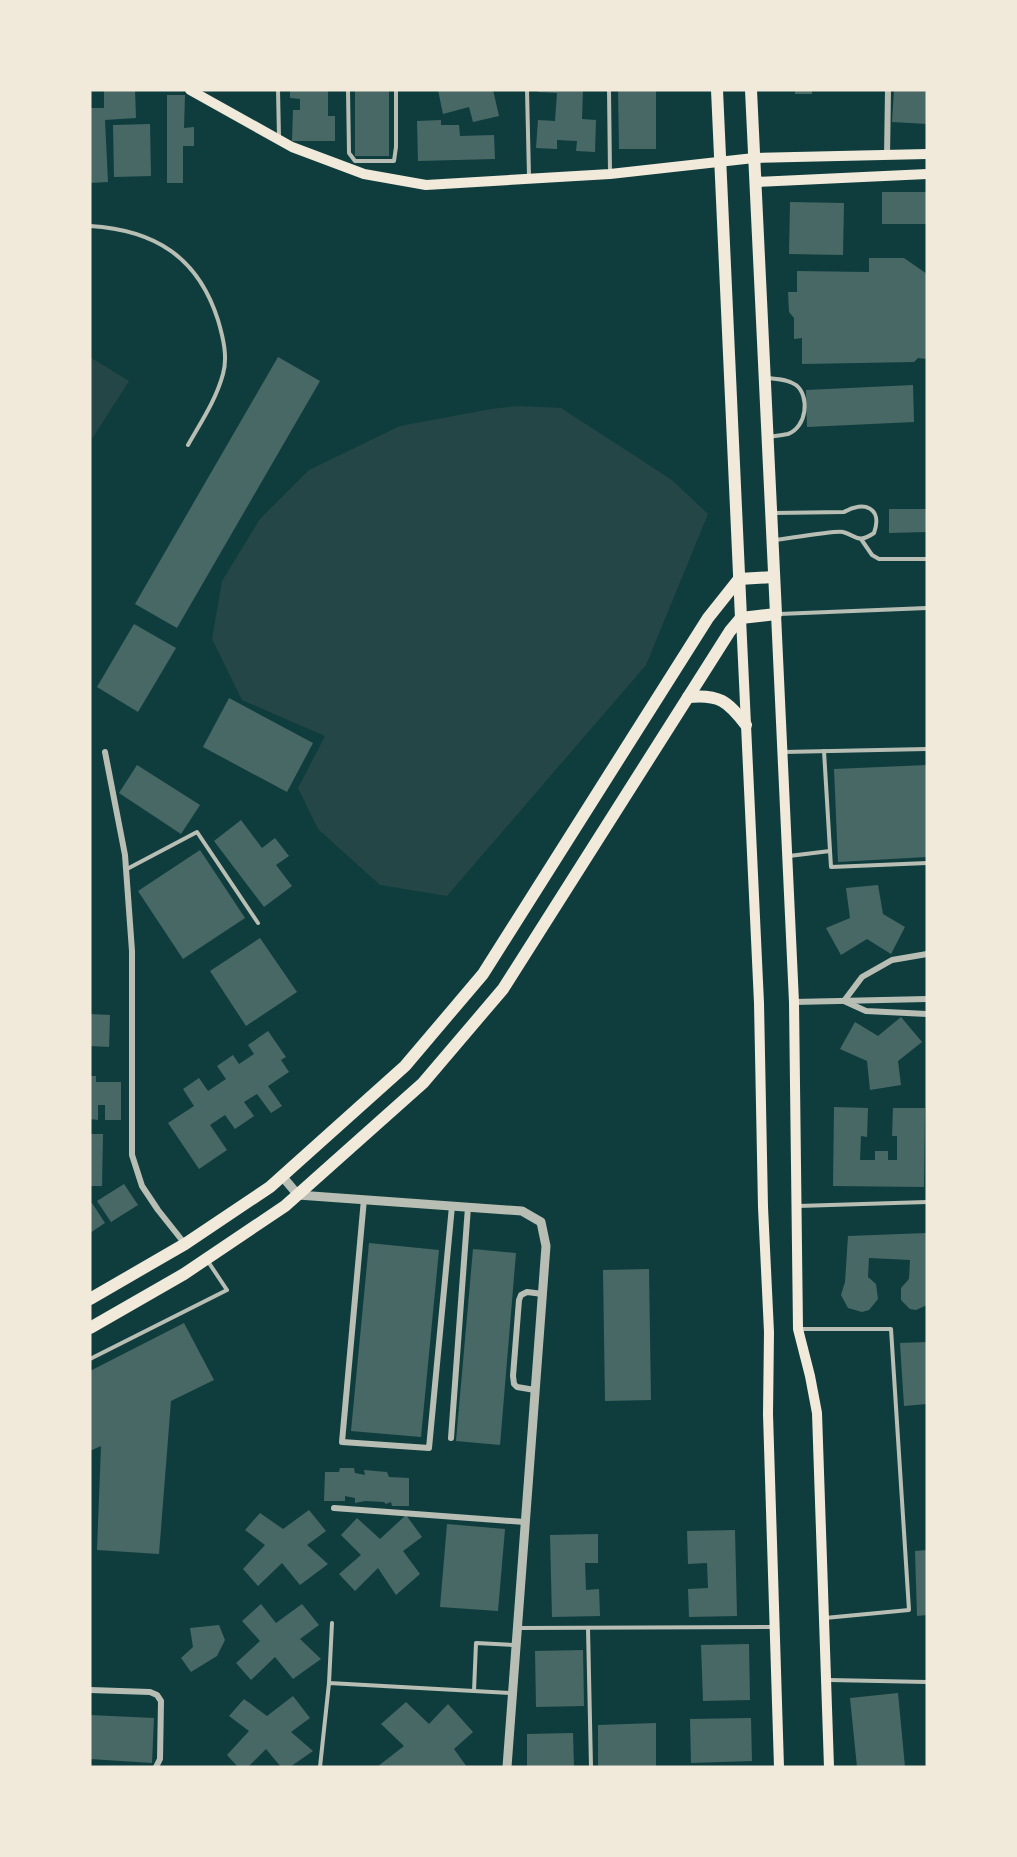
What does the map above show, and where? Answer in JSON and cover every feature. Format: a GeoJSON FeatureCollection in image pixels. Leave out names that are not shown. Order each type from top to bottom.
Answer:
{"type":"FeatureCollection","features":[{"type":"Feature","properties":{"kind":"main road"},"geometry":{"type":"LineString","coordinates":[[189,90],[292,147],[364,174],[426,185],[610,174],[754,158],[927,154]]}},
{"type":"Feature","properties":{"kind":"main road"},"geometry":{"type":"LineString","coordinates":[[717,90],[759,1003],[763,1207],[770,1332],[768,1414],[779,1767]]}},
{"type":"Feature","properties":{"kind":"main road"},"geometry":{"type":"LineString","coordinates":[[751,90],[794,1002],[798,1329],[817,1413],[829,1767]]}},
{"type":"Feature","properties":{"kind":"main road"},"geometry":{"type":"LineString","coordinates":[[756,182],[927,174]]}},
{"type":"Feature","properties":{"kind":"main road"},"geometry":{"type":"LineString","coordinates":[[90,1299],[185,1244],[270,1187],[405,1066],[483,974],[708,618],[739,579],[773,577]]}},
{"type":"Feature","properties":{"kind":"main road"},"geometry":{"type":"LineString","coordinates":[[90,1328],[184,1274],[285,1206],[423,1083],[503,989],[730,631],[741,618],[776,614]]}},
{"type":"Feature","properties":{"kind":"main road"},"geometry":{"type":"LineString","coordinates":[[688,697],[707,695],[723,701],[736,711],[746,725]]}},
{"type":"Feature","properties":{"kind":"street"},"geometry":{"type":"LineString","coordinates":[[887,156],[888,90]]}},
{"type":"Feature","properties":{"kind":"street"},"geometry":{"type":"LineString","coordinates":[[105,752],[125,855],[132,951],[132,1155],[142,1186],[185,1244]]}},
{"type":"Feature","properties":{"kind":"street"},"geometry":{"type":"LineString","coordinates":[[844,1001],[861,977],[892,960],[927,954]]}},
{"type":"Feature","properties":{"kind":"street"},"geometry":{"type":"LineString","coordinates":[[794,1002],[927,999]]}},
{"type":"Feature","properties":{"kind":"street"},"geometry":{"type":"LineString","coordinates":[[844,1001],[866,1011],[927,1014]]}},
{"type":"Feature","properties":{"kind":"street"},"geometry":{"type":"LineString","coordinates":[[282,1176],[298,1195],[522,1211],[541,1222],[546,1246],[507,1767]]}},
{"type":"Feature","properties":{"kind":"street"},"geometry":{"type":"LineString","coordinates":[[364,1199],[342,1442],[429,1448],[452,1206]]}},
{"type":"Feature","properties":{"kind":"street"},"geometry":{"type":"LineString","coordinates":[[452,1438],[468,1207]]}},
{"type":"Feature","properties":{"kind":"street"},"geometry":{"type":"LineString","coordinates":[[535,1390],[517,1388],[513,1376],[521,1295],[527,1292],[543,1294]]}},
{"type":"Feature","properties":{"kind":"street"},"geometry":{"type":"LineString","coordinates":[[334,1508],[525,1522]]}},
{"type":"Feature","properties":{"kind":"street"},"geometry":{"type":"LineString","coordinates":[[90,1690],[150,1692],[157,1695],[161,1701],[160,1760],[156,1767]]}},
{"type":"Feature","properties":{"kind":"lane"},"geometry":{"type":"LineString","coordinates":[[278,90],[279,140]]}},
{"type":"Feature","properties":{"kind":"lane"},"geometry":{"type":"LineString","coordinates":[[348,90],[350,137],[348,153],[356,161],[382,163],[394,161],[396,90]]}},
{"type":"Feature","properties":{"kind":"lane"},"geometry":{"type":"LineString","coordinates":[[527,90],[529,179]]}},
{"type":"Feature","properties":{"kind":"lane"},"geometry":{"type":"LineString","coordinates":[[609,90],[610,174]]}},
{"type":"Feature","properties":{"kind":"lane"},"geometry":{"type":"LineString","coordinates":[[90,226],[111,227],[147,237],[170,249],[191,270],[210,296],[220,329],[226,357],[225,365],[211,406],[188,445]]}},
{"type":"Feature","properties":{"kind":"lane"},"geometry":{"type":"LineString","coordinates":[[764,378],[781,379],[795,384],[804,395],[805,408],[800,423],[791,433],[767,437]]}},
{"type":"Feature","properties":{"kind":"lane"},"geometry":{"type":"LineString","coordinates":[[770,513],[844,512],[853,507],[863,506],[871,509],[876,516],[877,525],[874,533],[861,539],[853,538],[842,531],[771,540]]}},
{"type":"Feature","properties":{"kind":"lane"},"geometry":{"type":"LineString","coordinates":[[861,539],[872,555],[879,559],[927,559]]}},
{"type":"Feature","properties":{"kind":"lane"},"geometry":{"type":"LineString","coordinates":[[776,614],[927,608]]}},
{"type":"Feature","properties":{"kind":"lane"},"geometry":{"type":"LineString","coordinates":[[783,752],[927,749]]}},
{"type":"Feature","properties":{"kind":"lane"},"geometry":{"type":"LineString","coordinates":[[824,751],[831,867],[927,863]]}},
{"type":"Feature","properties":{"kind":"lane"},"geometry":{"type":"LineString","coordinates":[[126,870],[197,832],[258,923]]}},
{"type":"Feature","properties":{"kind":"lane"},"geometry":{"type":"LineString","coordinates":[[787,856],[830,851]]}},
{"type":"Feature","properties":{"kind":"lane"},"geometry":{"type":"LineString","coordinates":[[797,1206],[927,1202]]}},
{"type":"Feature","properties":{"kind":"lane"},"geometry":{"type":"LineString","coordinates":[[90,1359],[227,1290],[206,1259]]}},
{"type":"Feature","properties":{"kind":"lane"},"geometry":{"type":"LineString","coordinates":[[798,1329],[891,1329],[909,1610],[824,1618]]}},
{"type":"Feature","properties":{"kind":"lane"},"geometry":{"type":"LineString","coordinates":[[320,1767],[329,1683],[332,1623]]}},
{"type":"Feature","properties":{"kind":"lane"},"geometry":{"type":"LineString","coordinates":[[518,1628],[774,1627]]}},
{"type":"Feature","properties":{"kind":"lane"},"geometry":{"type":"LineString","coordinates":[[588,1628],[591,1767]]}},
{"type":"Feature","properties":{"kind":"lane"},"geometry":{"type":"LineString","coordinates":[[474,1691],[476,1643],[516,1645]]}},
{"type":"Feature","properties":{"kind":"lane"},"geometry":{"type":"LineString","coordinates":[[826,1680],[927,1682]]}},
{"type":"Feature","properties":{"kind":"lane"},"geometry":{"type":"LineString","coordinates":[[329,1683],[513,1693]]}},
{"type":"Feature","properties":{"kind":"shaded area"},"geometry":{"type":"Polygon","coordinates":[[[90,357],[129,381],[90,442],[90,357]]]}},
{"type":"Feature","properties":{"kind":"shaded area"},"geometry":{"type":"Polygon","coordinates":[[[516,406],[561,408],[672,480],[708,514],[646,665],[447,896],[380,885],[318,829],[298,788],[325,736],[242,700],[212,639],[222,581],[260,519],[309,470],[400,426],[516,406]]]}},
{"type":"Feature","properties":{"kind":"building"},"geometry":{"type":"Polygon","coordinates":[[[104,90],[135,90],[136,118],[105,120],[108,182],[90,183],[90,108],[104,108],[104,90]]]}},
{"type":"Feature","properties":{"kind":"building"},"geometry":{"type":"Polygon","coordinates":[[[290,90],[328,90],[328,116],[335,116],[335,141],[292,141],[293,110],[300,110],[300,99],[290,98],[290,90]]]}},
{"type":"Feature","properties":{"kind":"building"},"geometry":{"type":"Polygon","coordinates":[[[355,90],[389,90],[389,156],[355,156],[355,90]]]}},
{"type":"Feature","properties":{"kind":"building"},"geometry":{"type":"Polygon","coordinates":[[[438,90],[493,90],[499,116],[473,122],[469,107],[443,114],[438,90]]]}},
{"type":"Feature","properties":{"kind":"building"},"geometry":{"type":"Polygon","coordinates":[[[538,90],[583,90],[582,119],[596,120],[595,152],[576,151],[577,141],[557,140],[557,149],[536,148],[538,120],[555,121],[557,93],[538,92],[538,90]]]}},
{"type":"Feature","properties":{"kind":"building"},"geometry":{"type":"Polygon","coordinates":[[[618,90],[656,90],[656,149],[619,149],[618,90]]]}},
{"type":"Feature","properties":{"kind":"building"},"geometry":{"type":"Polygon","coordinates":[[[795,90],[812,90],[812,94],[795,94],[795,90]]]}},
{"type":"Feature","properties":{"kind":"building"},"geometry":{"type":"Polygon","coordinates":[[[894,90],[927,90],[927,124],[892,122],[894,90]]]}},
{"type":"Feature","properties":{"kind":"building"},"geometry":{"type":"Polygon","coordinates":[[[167,95],[185,95],[184,128],[194,127],[194,146],[183,146],[183,183],[167,183],[167,95]]]}},
{"type":"Feature","properties":{"kind":"building"},"geometry":{"type":"Polygon","coordinates":[[[441,120],[441,125],[459,125],[460,136],[494,135],[495,159],[418,161],[417,121],[441,120]]]}},
{"type":"Feature","properties":{"kind":"building"},"geometry":{"type":"Polygon","coordinates":[[[150,124],[151,176],[114,177],[113,125],[150,124]]]}},
{"type":"Feature","properties":{"kind":"building"},"geometry":{"type":"Polygon","coordinates":[[[882,192],[926,192],[926,224],[882,224],[882,192]]]}},
{"type":"Feature","properties":{"kind":"building"},"geometry":{"type":"Polygon","coordinates":[[[790,202],[844,203],[843,255],[789,254],[790,202]]]}},
{"type":"Feature","properties":{"kind":"building"},"geometry":{"type":"Polygon","coordinates":[[[869,258],[904,258],[927,274],[927,359],[918,358],[914,362],[802,364],[802,338],[794,339],[794,318],[789,312],[788,292],[797,292],[797,271],[869,272],[869,258]]]}},
{"type":"Feature","properties":{"kind":"building"},"geometry":{"type":"Polygon","coordinates":[[[278,357],[320,381],[177,628],[135,604],[278,357]]]}},
{"type":"Feature","properties":{"kind":"building"},"geometry":{"type":"Polygon","coordinates":[[[913,385],[914,422],[807,427],[806,390],[913,385]]]}},
{"type":"Feature","properties":{"kind":"building"},"geometry":{"type":"Polygon","coordinates":[[[889,509],[927,509],[927,532],[889,533],[889,509]]]}},
{"type":"Feature","properties":{"kind":"building"},"geometry":{"type":"Polygon","coordinates":[[[134,624],[176,648],[138,712],[97,687],[134,624]]]}},
{"type":"Feature","properties":{"kind":"building"},"geometry":{"type":"Polygon","coordinates":[[[229,698],[313,743],[287,792],[203,747],[229,698]]]}},
{"type":"Feature","properties":{"kind":"building"},"geometry":{"type":"Polygon","coordinates":[[[137,765],[200,805],[181,834],[119,793],[137,765]]]}},
{"type":"Feature","properties":{"kind":"building"},"geometry":{"type":"Polygon","coordinates":[[[927,765],[927,857],[838,862],[834,769],[927,765]]]}},
{"type":"Feature","properties":{"kind":"building"},"geometry":{"type":"Polygon","coordinates":[[[241,820],[262,848],[275,838],[289,856],[276,865],[292,886],[264,907],[214,841],[241,820]]]}},
{"type":"Feature","properties":{"kind":"building"},"geometry":{"type":"Polygon","coordinates":[[[200,850],[245,918],[183,959],[138,891],[200,850]]]}},
{"type":"Feature","properties":{"kind":"building"},"geometry":{"type":"Polygon","coordinates":[[[878,885],[883,914],[905,927],[891,954],[867,939],[841,955],[826,928],[850,918],[846,888],[878,885]]]}},
{"type":"Feature","properties":{"kind":"building"},"geometry":{"type":"Polygon","coordinates":[[[260,938],[297,992],[246,1026],[210,971],[260,938]]]}},
{"type":"Feature","properties":{"kind":"building"},"geometry":{"type":"Polygon","coordinates":[[[90,1014],[110,1015],[109,1047],[90,1046],[90,1014]]]}},
{"type":"Feature","properties":{"kind":"building"},"geometry":{"type":"Polygon","coordinates":[[[901,1017],[922,1042],[898,1061],[901,1085],[870,1090],[867,1061],[840,1049],[855,1022],[878,1036],[901,1017]]]}},
{"type":"Feature","properties":{"kind":"building"},"geometry":{"type":"Polygon","coordinates":[[[268,1031],[286,1057],[281,1060],[289,1072],[268,1086],[282,1106],[271,1113],[257,1094],[244,1102],[254,1116],[235,1129],[225,1115],[210,1125],[227,1150],[199,1169],[168,1123],[194,1106],[183,1089],[199,1078],[208,1091],[226,1079],[217,1066],[233,1055],[239,1064],[254,1054],[248,1045],[268,1031]]]}},
{"type":"Feature","properties":{"kind":"building"},"geometry":{"type":"Polygon","coordinates":[[[90,1076],[96,1076],[96,1082],[121,1082],[121,1120],[105,1120],[105,1105],[98,1105],[98,1120],[90,1119],[90,1076]]]}},
{"type":"Feature","properties":{"kind":"building"},"geometry":{"type":"Polygon","coordinates":[[[834,1107],[868,1108],[867,1137],[861,1136],[860,1160],[875,1160],[875,1151],[888,1151],[888,1160],[897,1160],[897,1136],[892,1136],[893,1108],[925,1108],[924,1187],[833,1186],[834,1107]]]}},
{"type":"Feature","properties":{"kind":"building"},"geometry":{"type":"Polygon","coordinates":[[[90,1134],[103,1134],[102,1186],[90,1186],[90,1134]]]}},
{"type":"Feature","properties":{"kind":"building"},"geometry":{"type":"Polygon","coordinates":[[[124,1184],[138,1205],[111,1222],[97,1201],[124,1184]]]}},
{"type":"Feature","properties":{"kind":"building"},"geometry":{"type":"Polygon","coordinates":[[[92,1203],[105,1223],[90,1233],[90,1205],[92,1203]]]}},
{"type":"Feature","properties":{"kind":"building"},"geometry":{"type":"Polygon","coordinates":[[[927,1233],[927,1305],[916,1310],[910,1309],[901,1300],[901,1288],[909,1279],[910,1260],[869,1258],[868,1277],[876,1284],[878,1299],[869,1310],[862,1312],[848,1308],[841,1295],[845,1282],[848,1236],[927,1233]]]}},
{"type":"Feature","properties":{"kind":"building"},"geometry":{"type":"Polygon","coordinates":[[[369,1243],[439,1250],[421,1437],[351,1431],[369,1243]]]}},
{"type":"Feature","properties":{"kind":"building"},"geometry":{"type":"Polygon","coordinates":[[[473,1249],[516,1253],[500,1445],[456,1441],[473,1249]]]}},
{"type":"Feature","properties":{"kind":"building"},"geometry":{"type":"Polygon","coordinates":[[[649,1269],[651,1400],[605,1401],[603,1270],[649,1269]]]}},
{"type":"Feature","properties":{"kind":"building"},"geometry":{"type":"Polygon","coordinates":[[[184,1323],[214,1380],[171,1401],[159,1554],[97,1550],[101,1446],[90,1451],[90,1371],[184,1323]]]}},
{"type":"Feature","properties":{"kind":"building"},"geometry":{"type":"Polygon","coordinates":[[[927,1342],[927,1404],[904,1406],[900,1343],[927,1342]]]}},
{"type":"Feature","properties":{"kind":"building"},"geometry":{"type":"Polygon","coordinates":[[[340,1468],[354,1468],[355,1473],[365,1475],[364,1470],[387,1472],[389,1477],[409,1478],[409,1506],[392,1506],[391,1502],[386,1504],[365,1501],[355,1503],[355,1498],[345,1496],[345,1501],[324,1501],[325,1472],[339,1472],[340,1468]]]}},
{"type":"Feature","properties":{"kind":"building"},"geometry":{"type":"Polygon","coordinates":[[[309,1510],[326,1531],[307,1545],[328,1564],[300,1585],[282,1563],[258,1586],[243,1569],[265,1545],[245,1530],[260,1513],[283,1529],[309,1510]]]}},
{"type":"Feature","properties":{"kind":"building"},"geometry":{"type":"Polygon","coordinates":[[[406,1515],[422,1537],[403,1551],[420,1574],[396,1595],[378,1568],[355,1591],[339,1574],[361,1555],[341,1535],[357,1518],[380,1539],[406,1515]]]}},
{"type":"Feature","properties":{"kind":"building"},"geometry":{"type":"Polygon","coordinates":[[[447,1524],[505,1529],[498,1611],[440,1607],[447,1524]]]}},
{"type":"Feature","properties":{"kind":"building"},"geometry":{"type":"Polygon","coordinates":[[[735,1530],[737,1616],[689,1617],[688,1589],[708,1588],[707,1563],[688,1564],[687,1531],[735,1530]]]}},
{"type":"Feature","properties":{"kind":"building"},"geometry":{"type":"Polygon","coordinates":[[[598,1534],[598,1563],[585,1563],[586,1590],[599,1589],[600,1616],[552,1617],[550,1535],[598,1534]]]}},
{"type":"Feature","properties":{"kind":"building"},"geometry":{"type":"Polygon","coordinates":[[[927,1550],[927,1615],[917,1616],[915,1551],[927,1550]]]}},
{"type":"Feature","properties":{"kind":"building"},"geometry":{"type":"Polygon","coordinates":[[[261,1604],[276,1623],[302,1604],[319,1625],[300,1639],[321,1659],[293,1679],[275,1657],[251,1680],[236,1663],[260,1641],[242,1621],[261,1604]]]}},
{"type":"Feature","properties":{"kind":"building"},"geometry":{"type":"Polygon","coordinates":[[[219,1625],[225,1640],[217,1656],[191,1672],[181,1658],[193,1647],[190,1628],[219,1625]]]}},
{"type":"Feature","properties":{"kind":"building"},"geometry":{"type":"Polygon","coordinates":[[[749,1644],[750,1700],[703,1701],[701,1645],[749,1644]]]}},
{"type":"Feature","properties":{"kind":"building"},"geometry":{"type":"Polygon","coordinates":[[[583,1650],[584,1706],[536,1707],[535,1651],[583,1650]]]}},
{"type":"Feature","properties":{"kind":"building"},"geometry":{"type":"Polygon","coordinates":[[[898,1693],[905,1767],[857,1767],[850,1698],[898,1693]]]}},
{"type":"Feature","properties":{"kind":"building"},"geometry":{"type":"Polygon","coordinates":[[[293,1696],[310,1718],[291,1732],[313,1751],[290,1767],[281,1767],[266,1749],[248,1767],[238,1767],[227,1755],[249,1731],[229,1716],[244,1699],[267,1716],[293,1696]]]}},
{"type":"Feature","properties":{"kind":"building"},"geometry":{"type":"Polygon","coordinates":[[[406,1702],[429,1724],[448,1704],[473,1732],[454,1749],[467,1767],[377,1767],[404,1746],[381,1724],[406,1702]]]}},
{"type":"Feature","properties":{"kind":"building"},"geometry":{"type":"Polygon","coordinates":[[[90,1715],[154,1718],[152,1763],[90,1759],[90,1715]]]}},
{"type":"Feature","properties":{"kind":"building"},"geometry":{"type":"Polygon","coordinates":[[[751,1718],[752,1761],[691,1763],[690,1719],[751,1718]]]}},
{"type":"Feature","properties":{"kind":"building"},"geometry":{"type":"Polygon","coordinates":[[[656,1723],[656,1767],[598,1767],[598,1725],[656,1723]]]}},
{"type":"Feature","properties":{"kind":"building"},"geometry":{"type":"Polygon","coordinates":[[[573,1733],[574,1767],[527,1767],[527,1734],[573,1733]]]}}]}
